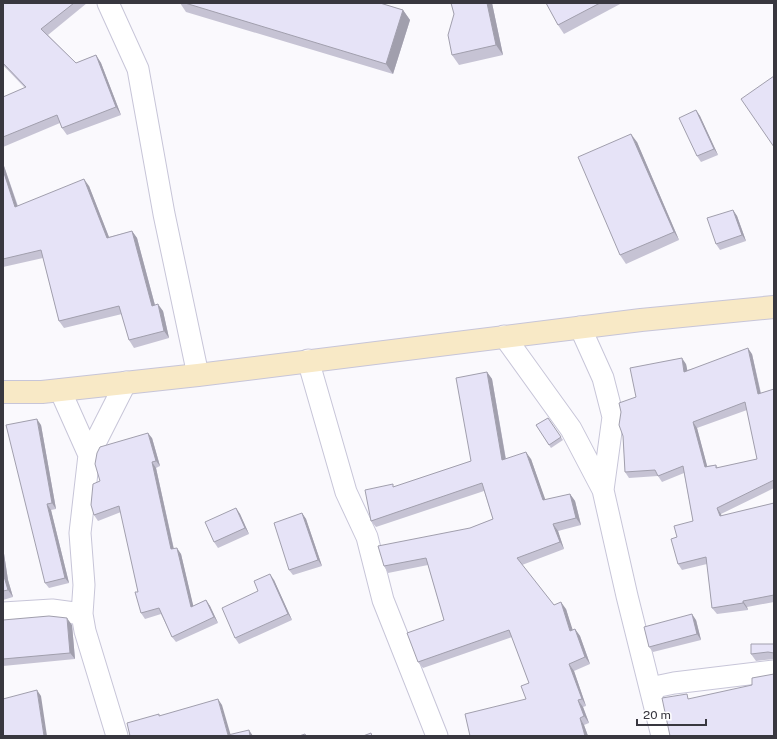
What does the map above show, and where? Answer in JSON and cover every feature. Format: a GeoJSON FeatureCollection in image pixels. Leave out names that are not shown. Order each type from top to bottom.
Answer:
{"type":"FeatureCollection","features":[{"type":"Feature","properties":{"kind":"main road"},"geometry":{"type":"LineString","coordinates":[[3,392],[42,392],[198,375],[580,327],[774,307]]}},
{"type":"Feature","properties":{"kind":"street"},"geometry":{"type":"LineString","coordinates":[[108,3],[138,69],[164,214],[198,375]]}},
{"type":"Feature","properties":{"kind":"street"},"geometry":{"type":"LineString","coordinates":[[580,327],[603,378],[613,417],[603,490]]}},
{"type":"Feature","properties":{"kind":"street"},"geometry":{"type":"LineString","coordinates":[[504,336],[571,429],[603,490],[662,736]]}},
{"type":"Feature","properties":{"kind":"street"},"geometry":{"type":"LineString","coordinates":[[308,360],[346,492],[367,537],[383,600],[437,736]]}},
{"type":"Feature","properties":{"kind":"street"},"geometry":{"type":"LineString","coordinates":[[117,736],[85,631],[82,614],[84,584],[80,533],[89,455],[126,382]]}},
{"type":"Feature","properties":{"kind":"street"},"geometry":{"type":"LineString","coordinates":[[60,390],[89,455]]}},
{"type":"Feature","properties":{"kind":"street"},"geometry":{"type":"LineString","coordinates":[[3,613],[52,610],[82,614]]}},
{"type":"Feature","properties":{"kind":"street"},"geometry":{"type":"LineString","coordinates":[[650,688],[674,683],[774,671]]}},
{"type":"Feature","properties":{"kind":"building"},"geometry":{"type":"Polygon","coordinates":[[[3,3],[74,3],[41,29],[76,63],[96,55],[116,107],[62,128],[57,115],[3,137],[3,97],[26,87],[3,63],[3,3]]]}},
{"type":"Feature","properties":{"kind":"building"},"geometry":{"type":"Polygon","coordinates":[[[185,3],[380,3],[403,10],[386,64],[185,3]]]}},
{"type":"Feature","properties":{"kind":"building"},"geometry":{"type":"Polygon","coordinates":[[[451,3],[487,3],[496,45],[452,55],[448,35],[454,14],[451,3]]]}},
{"type":"Feature","properties":{"kind":"building"},"geometry":{"type":"Polygon","coordinates":[[[546,3],[600,3],[558,25],[546,3]]]}},
{"type":"Feature","properties":{"kind":"building"},"geometry":{"type":"Polygon","coordinates":[[[774,76],[774,147],[741,99],[774,76]]]}},
{"type":"Feature","properties":{"kind":"building"},"geometry":{"type":"Polygon","coordinates":[[[696,110],[714,149],[697,156],[679,118],[696,110]]]}},
{"type":"Feature","properties":{"kind":"building"},"geometry":{"type":"Polygon","coordinates":[[[631,134],[674,232],[620,255],[578,157],[631,134]]]}},
{"type":"Feature","properties":{"kind":"building"},"geometry":{"type":"Polygon","coordinates":[[[3,170],[15,207],[84,179],[107,238],[132,231],[152,306],[158,304],[164,331],[129,340],[119,306],[59,321],[41,250],[3,259],[3,170]]]}},
{"type":"Feature","properties":{"kind":"building"},"geometry":{"type":"Polygon","coordinates":[[[733,210],[742,235],[716,244],[707,218],[733,210]]]}},
{"type":"Feature","properties":{"kind":"building"},"geometry":{"type":"Polygon","coordinates":[[[748,348],[758,394],[774,389],[774,480],[717,508],[720,516],[774,503],[774,595],[743,601],[743,603],[712,608],[706,557],[678,564],[671,539],[677,537],[674,526],[693,521],[683,466],[658,476],[655,470],[625,472],[623,436],[619,425],[621,412],[619,403],[636,397],[630,368],[682,358],[684,372],[748,348]],[[745,402],[693,422],[705,467],[716,465],[716,468],[757,459],[745,402]]]}},
{"type":"Feature","properties":{"kind":"building"},"geometry":{"type":"Polygon","coordinates":[[[487,372],[502,460],[526,452],[543,500],[570,494],[576,518],[553,524],[560,542],[517,558],[554,605],[561,602],[570,631],[575,629],[585,657],[569,664],[582,699],[578,700],[584,716],[580,718],[585,736],[470,736],[465,714],[526,699],[521,686],[529,683],[509,630],[418,662],[407,633],[444,620],[426,558],[384,566],[378,546],[470,528],[493,519],[482,483],[371,521],[365,490],[393,484],[393,487],[471,461],[456,378],[487,372]]]}},
{"type":"Feature","properties":{"kind":"building"},"geometry":{"type":"Polygon","coordinates":[[[548,418],[561,437],[549,445],[536,425],[548,418]]]}},
{"type":"Feature","properties":{"kind":"building"},"geometry":{"type":"Polygon","coordinates":[[[37,419],[52,503],[47,504],[65,578],[45,583],[6,425],[37,419]]]}},
{"type":"Feature","properties":{"kind":"building"},"geometry":{"type":"Polygon","coordinates":[[[148,433],[156,461],[152,462],[171,549],[177,548],[191,607],[206,600],[214,617],[172,637],[159,608],[141,613],[135,592],[138,592],[119,506],[94,515],[91,505],[93,484],[100,481],[95,464],[100,447],[148,433]]]}},
{"type":"Feature","properties":{"kind":"building"},"geometry":{"type":"Polygon","coordinates":[[[236,508],[245,528],[214,542],[205,522],[236,508]]]}},
{"type":"Feature","properties":{"kind":"building"},"geometry":{"type":"Polygon","coordinates":[[[302,513],[318,560],[289,570],[274,523],[302,513]]]}},
{"type":"Feature","properties":{"kind":"building"},"geometry":{"type":"Polygon","coordinates":[[[3,573],[8,590],[3,591],[3,573]]]}},
{"type":"Feature","properties":{"kind":"building"},"geometry":{"type":"Polygon","coordinates":[[[270,574],[288,614],[235,638],[222,608],[258,591],[254,581],[270,574]]]}},
{"type":"Feature","properties":{"kind":"building"},"geometry":{"type":"Polygon","coordinates":[[[692,614],[697,634],[649,647],[644,627],[692,614]]]}},
{"type":"Feature","properties":{"kind":"building"},"geometry":{"type":"Polygon","coordinates":[[[49,616],[67,618],[70,653],[3,659],[3,620],[49,616]]]}},
{"type":"Feature","properties":{"kind":"building"},"geometry":{"type":"Polygon","coordinates":[[[751,644],[774,644],[774,653],[768,652],[751,654],[751,644]]]}},
{"type":"Feature","properties":{"kind":"building"},"geometry":{"type":"Polygon","coordinates":[[[774,674],[774,736],[670,736],[662,698],[687,694],[688,699],[752,685],[752,678],[774,674]]]}},
{"type":"Feature","properties":{"kind":"building"},"geometry":{"type":"Polygon","coordinates":[[[37,690],[44,736],[3,736],[3,699],[37,690]]]}},
{"type":"Feature","properties":{"kind":"building"},"geometry":{"type":"Polygon","coordinates":[[[218,699],[228,735],[249,730],[250,736],[130,736],[127,723],[159,714],[159,716],[218,699]]]}},
{"type":"Feature","properties":{"kind":"building"},"geometry":{"type":"Polygon","coordinates":[[[371,733],[372,736],[363,736],[371,733]]]}}]}
